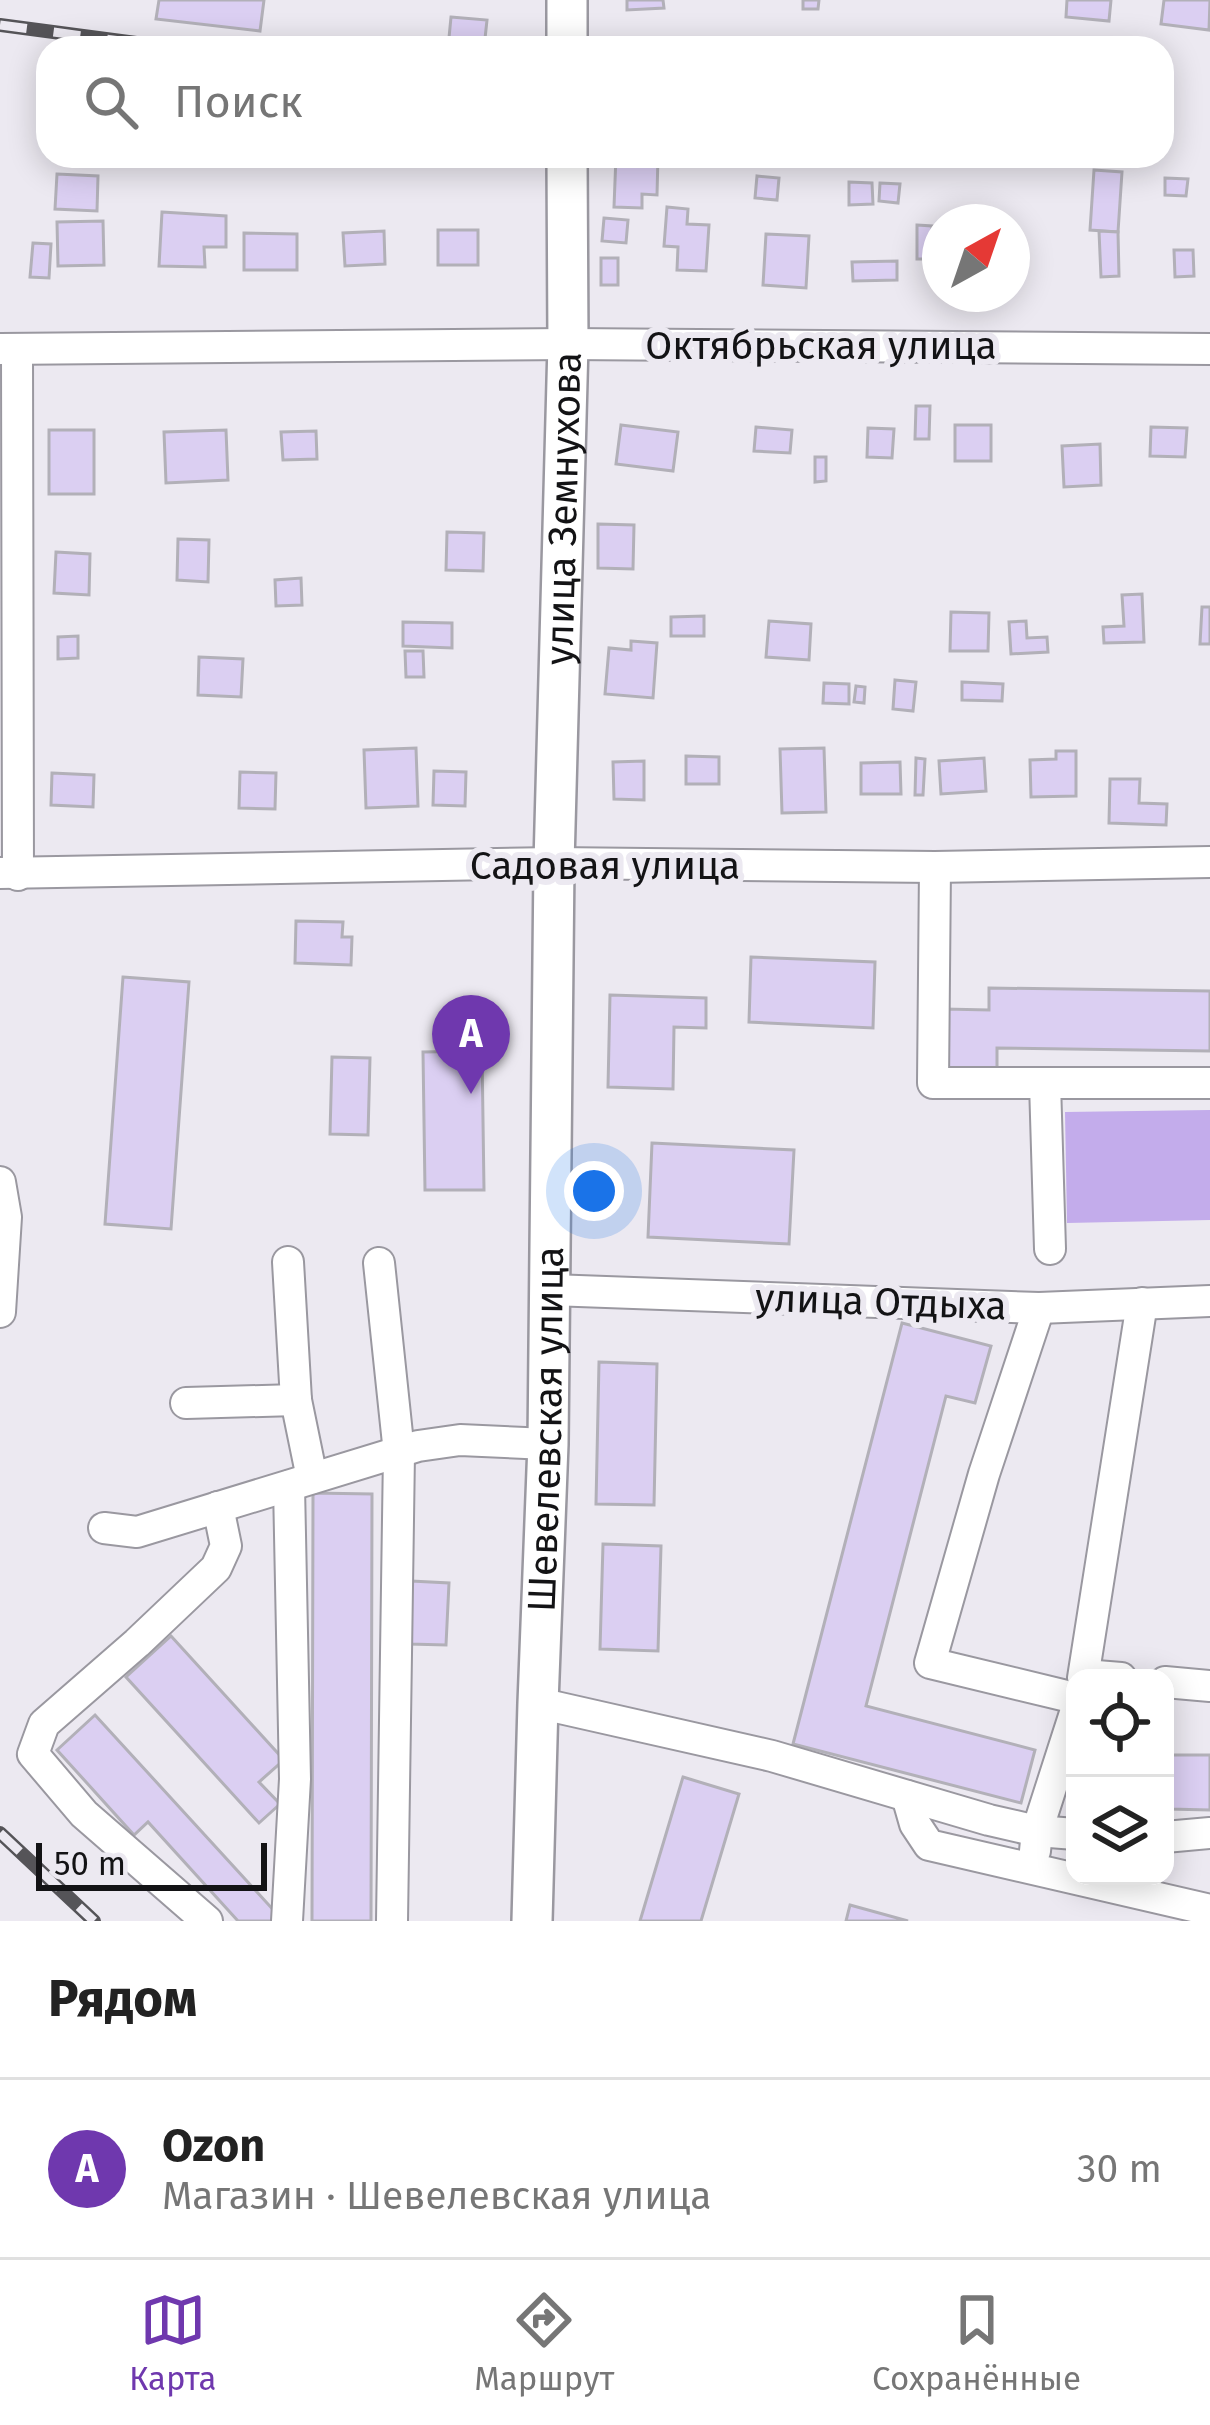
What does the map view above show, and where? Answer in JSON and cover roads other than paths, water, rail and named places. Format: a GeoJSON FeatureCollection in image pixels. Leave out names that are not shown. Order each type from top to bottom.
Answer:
{"type":"FeatureCollection","features":[{"type":"Feature","properties":{"kind":"main road"},"geometry":{"type":"LineString","coordinates":[[567,0],[567,36]]}},
{"type":"Feature","properties":{"kind":"main road","name":"улица Земнухова"},"geometry":{"type":"LineString","coordinates":[[554,863],[568,344],[567,168]]}},
{"type":"Feature","properties":{"kind":"main road","name":"Шевелевская улица"},"geometry":{"type":"LineString","coordinates":[[532,1921],[548,1444],[554,863]]}},
{"type":"Feature","properties":{"kind":"street","name":"Октябрьская улица"},"geometry":{"type":"LineString","coordinates":[[8,350],[568,344],[1210,349]]}},
{"type":"Feature","properties":{"kind":"street"},"geometry":{"type":"LineString","coordinates":[[8,350],[9,874]]}},
{"type":"Feature","properties":{"kind":"street","name":"Садовая улица"},"geometry":{"type":"LineString","coordinates":[[9,874],[554,863],[935,867],[1210,862]]}},
{"type":"Feature","properties":{"kind":"street"},"geometry":{"type":"LineString","coordinates":[[935,867],[933,1083],[1210,1083]]}},
{"type":"Feature","properties":{"kind":"street"},"geometry":{"type":"LineString","coordinates":[[1045,1083],[1050,1249]]}},
{"type":"Feature","properties":{"kind":"street"},"geometry":{"type":"LineString","coordinates":[[0,1183],[6,1217],[0,1312]]}},
{"type":"Feature","properties":{"kind":"street"},"geometry":{"type":"LineString","coordinates":[[287,1921],[301,1482],[288,1262]]}},
{"type":"Feature","properties":{"kind":"street"},"geometry":{"type":"LineString","coordinates":[[380,1263],[399,1453],[392,1921]]}},
{"type":"Feature","properties":{"kind":"street","name":"улица Отдыха"},"geometry":{"type":"LineString","coordinates":[[551,1290],[1039,1308],[1210,1301]]}},
{"type":"Feature","properties":{"kind":"street"},"geometry":{"type":"LineString","coordinates":[[1082,1669],[1142,1303]]}},
{"type":"Feature","properties":{"kind":"street"},"geometry":{"type":"LineString","coordinates":[[1039,1308],[984,1474],[930,1663],[1066,1681]]}},
{"type":"Feature","properties":{"kind":"street"},"geometry":{"type":"LineString","coordinates":[[185,1403],[296,1400]]}},
{"type":"Feature","properties":{"kind":"street"},"geometry":{"type":"LineString","coordinates":[[104,1528],[137,1532],[418,1446],[460,1440],[548,1444]]}},
{"type":"Feature","properties":{"kind":"street"},"geometry":{"type":"LineString","coordinates":[[207,1921],[84,1814],[33,1754],[44,1724],[216,1568],[226,1546],[218,1507]]}},
{"type":"Feature","properties":{"kind":"street"},"geometry":{"type":"LineString","coordinates":[[1174,1683],[1210,1686]]}},
{"type":"Feature","properties":{"kind":"street"},"geometry":{"type":"LineString","coordinates":[[538,1703],[772,1756],[1037,1831],[1066,1833]]}},
{"type":"Feature","properties":{"kind":"street"},"geometry":{"type":"LineString","coordinates":[[1033,1868],[1037,1831],[1066,1741]]}},
{"type":"Feature","properties":{"kind":"street"},"geometry":{"type":"LineString","coordinates":[[907,1796],[915,1824],[929,1845],[1210,1910]]}},
{"type":"Feature","properties":{"kind":"street"},"geometry":{"type":"LineString","coordinates":[[1174,1836],[1210,1833]]}},
{"type":"Feature","properties":{"kind":"railway"},"geometry":{"type":"LineString","coordinates":[[0,25],[83,36]]}},
{"type":"Feature","properties":{"kind":"railway"},"geometry":{"type":"LineString","coordinates":[[0,1833],[94,1921]]}},
{"type":"Feature","properties":{"kind":"place","name":"Ozon"},"geometry":{"type":"Point","coordinates":[471,1094]}}]}
